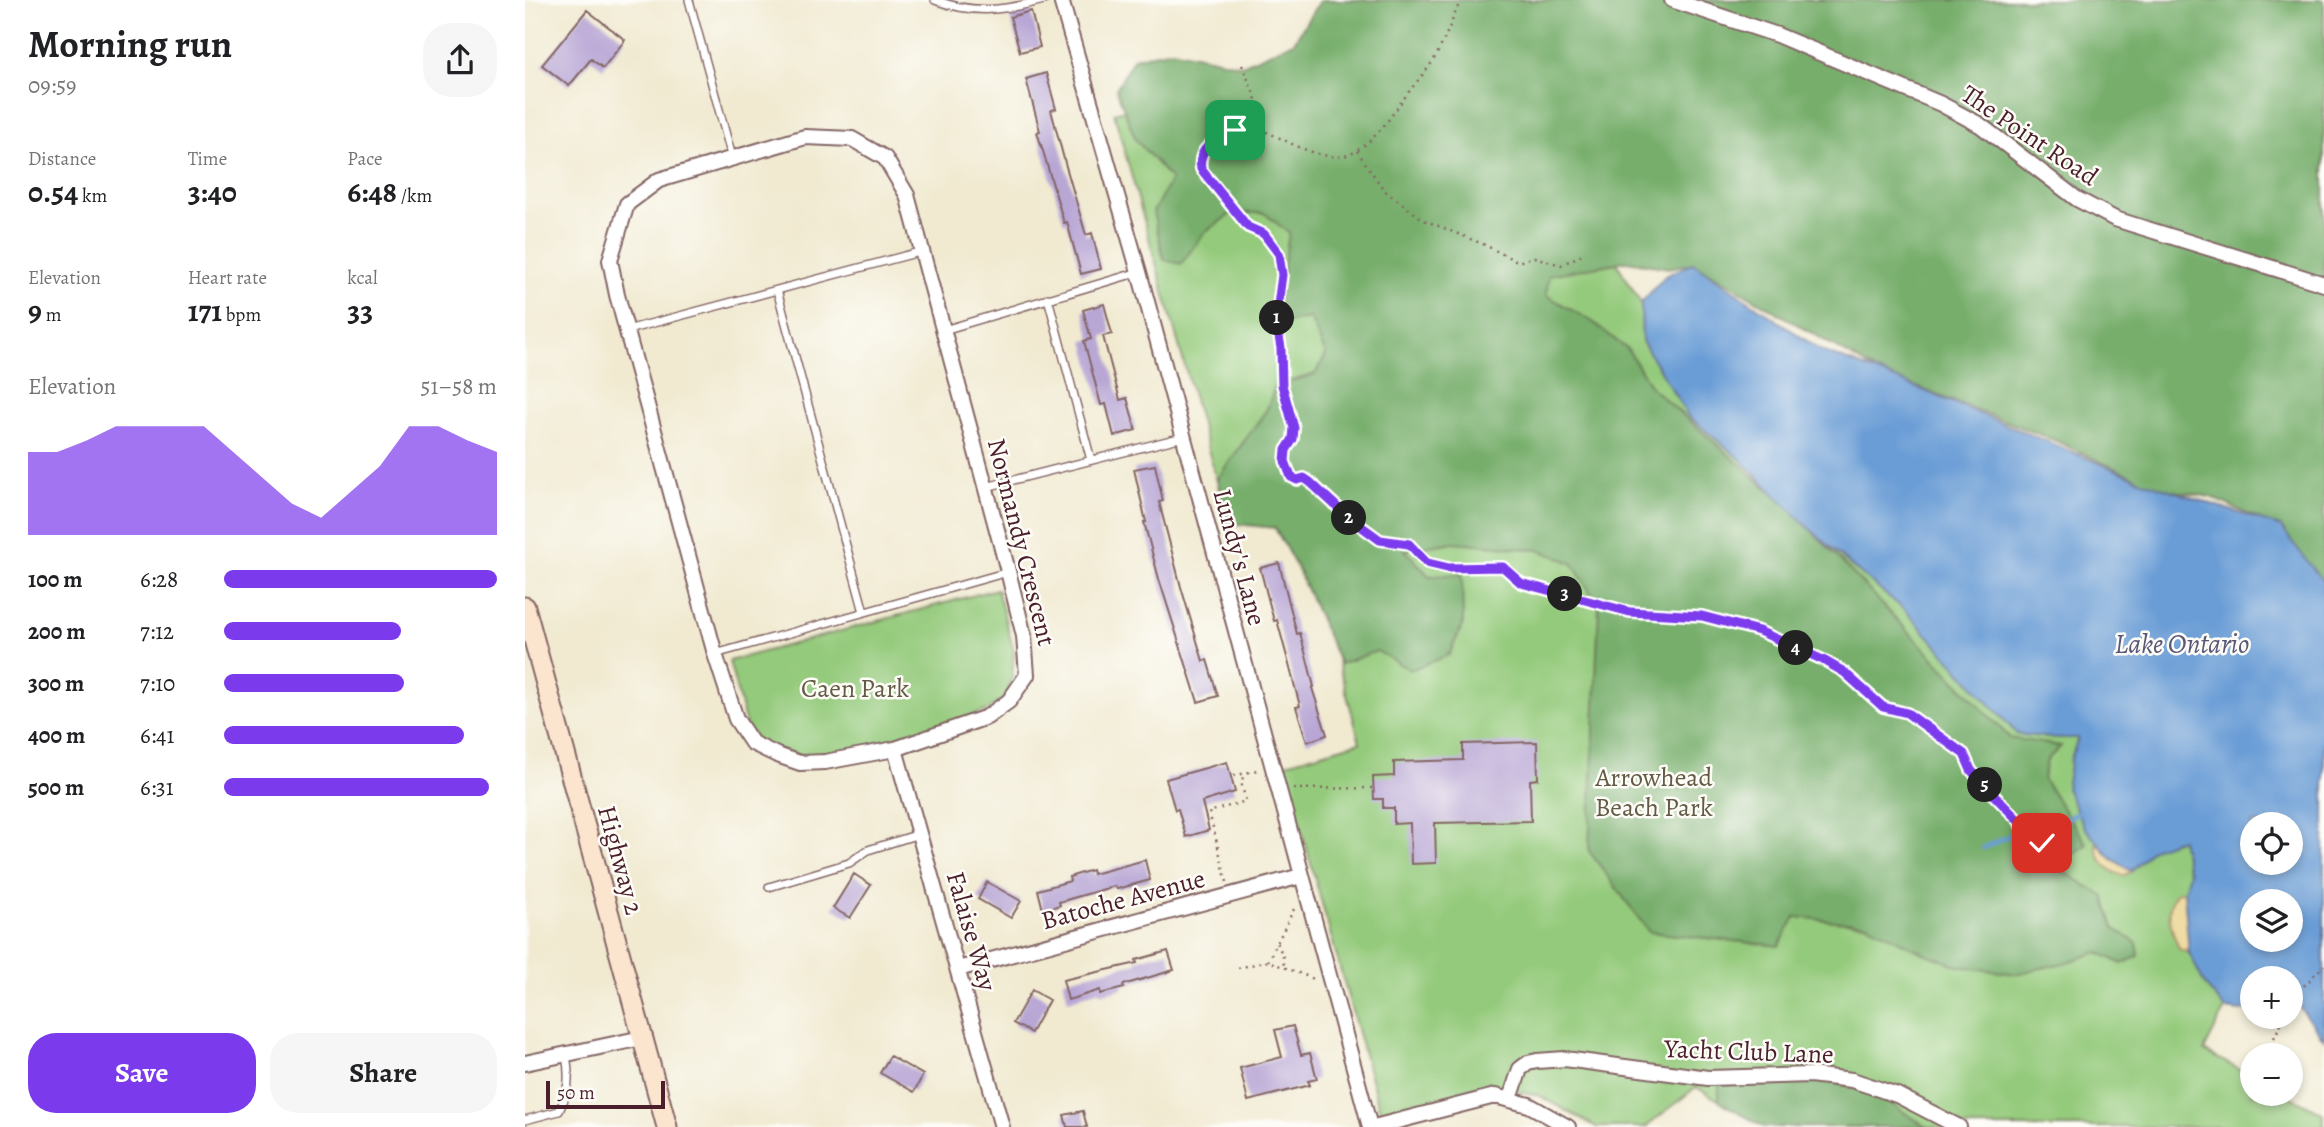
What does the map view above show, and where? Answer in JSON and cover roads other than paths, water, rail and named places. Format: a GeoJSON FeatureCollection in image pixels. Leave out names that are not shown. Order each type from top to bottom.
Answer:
{"type":"FeatureCollection","features":[{"type":"Feature","properties":{"kind":"main road","name":"Highway 2"},"geometry":{"type":"LineString","coordinates":[[525,607],[667,1127]]}},
{"type":"Feature","properties":{"kind":"street","name":"Lundy's Lane"},"geometry":{"type":"LineString","coordinates":[[1061,0],[1139,272],[1301,876],[1372,1127]]}},
{"type":"Feature","properties":{"kind":"street","name":"The Point Road"},"geometry":{"type":"LineString","coordinates":[[1672,0],[1777,36],[1941,104],[1980,125],[2077,199],[2115,219],[2324,284]]}},
{"type":"Feature","properties":{"kind":"street","name":"Normandy Crescent"},"geometry":{"type":"LineString","coordinates":[[805,137],[852,139],[885,158],[907,195],[923,251],[1024,636],[1027,675],[1009,701],[987,717],[895,749],[825,762],[800,763],[752,743],[736,719],[715,654],[626,330],[610,260],[627,204],[659,180],[805,137]]}},
{"type":"Feature","properties":{"kind":"street","name":"Falaise Way"},"geometry":{"type":"LineString","coordinates":[[895,749],[1002,1127]]}},
{"type":"Feature","properties":{"kind":"street","name":"Batoche Avenue"},"geometry":{"type":"LineString","coordinates":[[958,970],[1301,876]]}},
{"type":"Feature","properties":{"kind":"street"},"geometry":{"type":"LineString","coordinates":[[525,1063],[642,1038]]}},
{"type":"Feature","properties":{"kind":"street","name":"Yacht Club Lane"},"geometry":{"type":"LineString","coordinates":[[1510,1099],[1520,1069],[1537,1061],[1565,1059],[1708,1078],[1810,1075],[1851,1080],[1897,1095],[1959,1127]]}},
{"type":"Feature","properties":{"kind":"street"},"geometry":{"type":"LineString","coordinates":[[1372,1127],[1495,1096],[1529,1105],[1568,1127]]}},
{"type":"Feature","properties":{"kind":"lane"},"geometry":{"type":"LineString","coordinates":[[689,0],[732,157]]}},
{"type":"Feature","properties":{"kind":"lane"},"geometry":{"type":"LineString","coordinates":[[935,0],[957,8],[982,10],[1009,9],[1044,0]]}},
{"type":"Feature","properties":{"kind":"lane"},"geometry":{"type":"LineString","coordinates":[[626,330],[923,251]]}},
{"type":"Feature","properties":{"kind":"lane"},"geometry":{"type":"LineString","coordinates":[[944,330],[1139,272]]}},
{"type":"Feature","properties":{"kind":"lane"},"geometry":{"type":"LineString","coordinates":[[777,290],[864,612]]}},
{"type":"Feature","properties":{"kind":"lane"},"geometry":{"type":"LineString","coordinates":[[1048,298],[1091,460]]}},
{"type":"Feature","properties":{"kind":"lane"},"geometry":{"type":"LineString","coordinates":[[985,488],[1183,437]]}},
{"type":"Feature","properties":{"kind":"lane"},"geometry":{"type":"LineString","coordinates":[[715,654],[1008,571]]}},
{"type":"Feature","properties":{"kind":"lane"},"geometry":{"type":"LineString","coordinates":[[769,887],[849,863],[868,850],[919,834]]}},
{"type":"Feature","properties":{"kind":"lane"},"geometry":{"type":"LineString","coordinates":[[525,1120],[559,1111],[567,1095],[566,1055]]}},
{"type":"Feature","properties":{"kind":"water","name":"Lake Ontario"},"geometry":{"type":"Polygon","coordinates":[[[1693,263],[1822,351],[2140,480],[2281,527],[2324,583],[2324,1039],[2303,1012],[2303,966],[2240,966],[2240,1011],[2225,1009],[2205,985],[2189,953],[2184,891],[2189,873],[2181,839],[2152,849],[2132,871],[2112,859],[2084,827],[2066,788],[2078,738],[2017,734],[1905,610],[1858,572],[1740,459],[1688,416],[1642,341],[1641,303],[1665,276],[1693,263]]]}},
{"type":"Feature","properties":{"kind":"waterway"},"geometry":{"type":"LineString","coordinates":[[1983,848],[2015,833],[2061,822],[2077,813]]}},
{"type":"Feature","properties":{"kind":"park label","name":"Caen Park"},"geometry":{"type":"Point","coordinates":[855,688]}},
{"type":"Feature","properties":{"kind":"park label","name":"Arrowhead Beach Park"},"geometry":{"type":"Point","coordinates":[1654,792]}}]}
